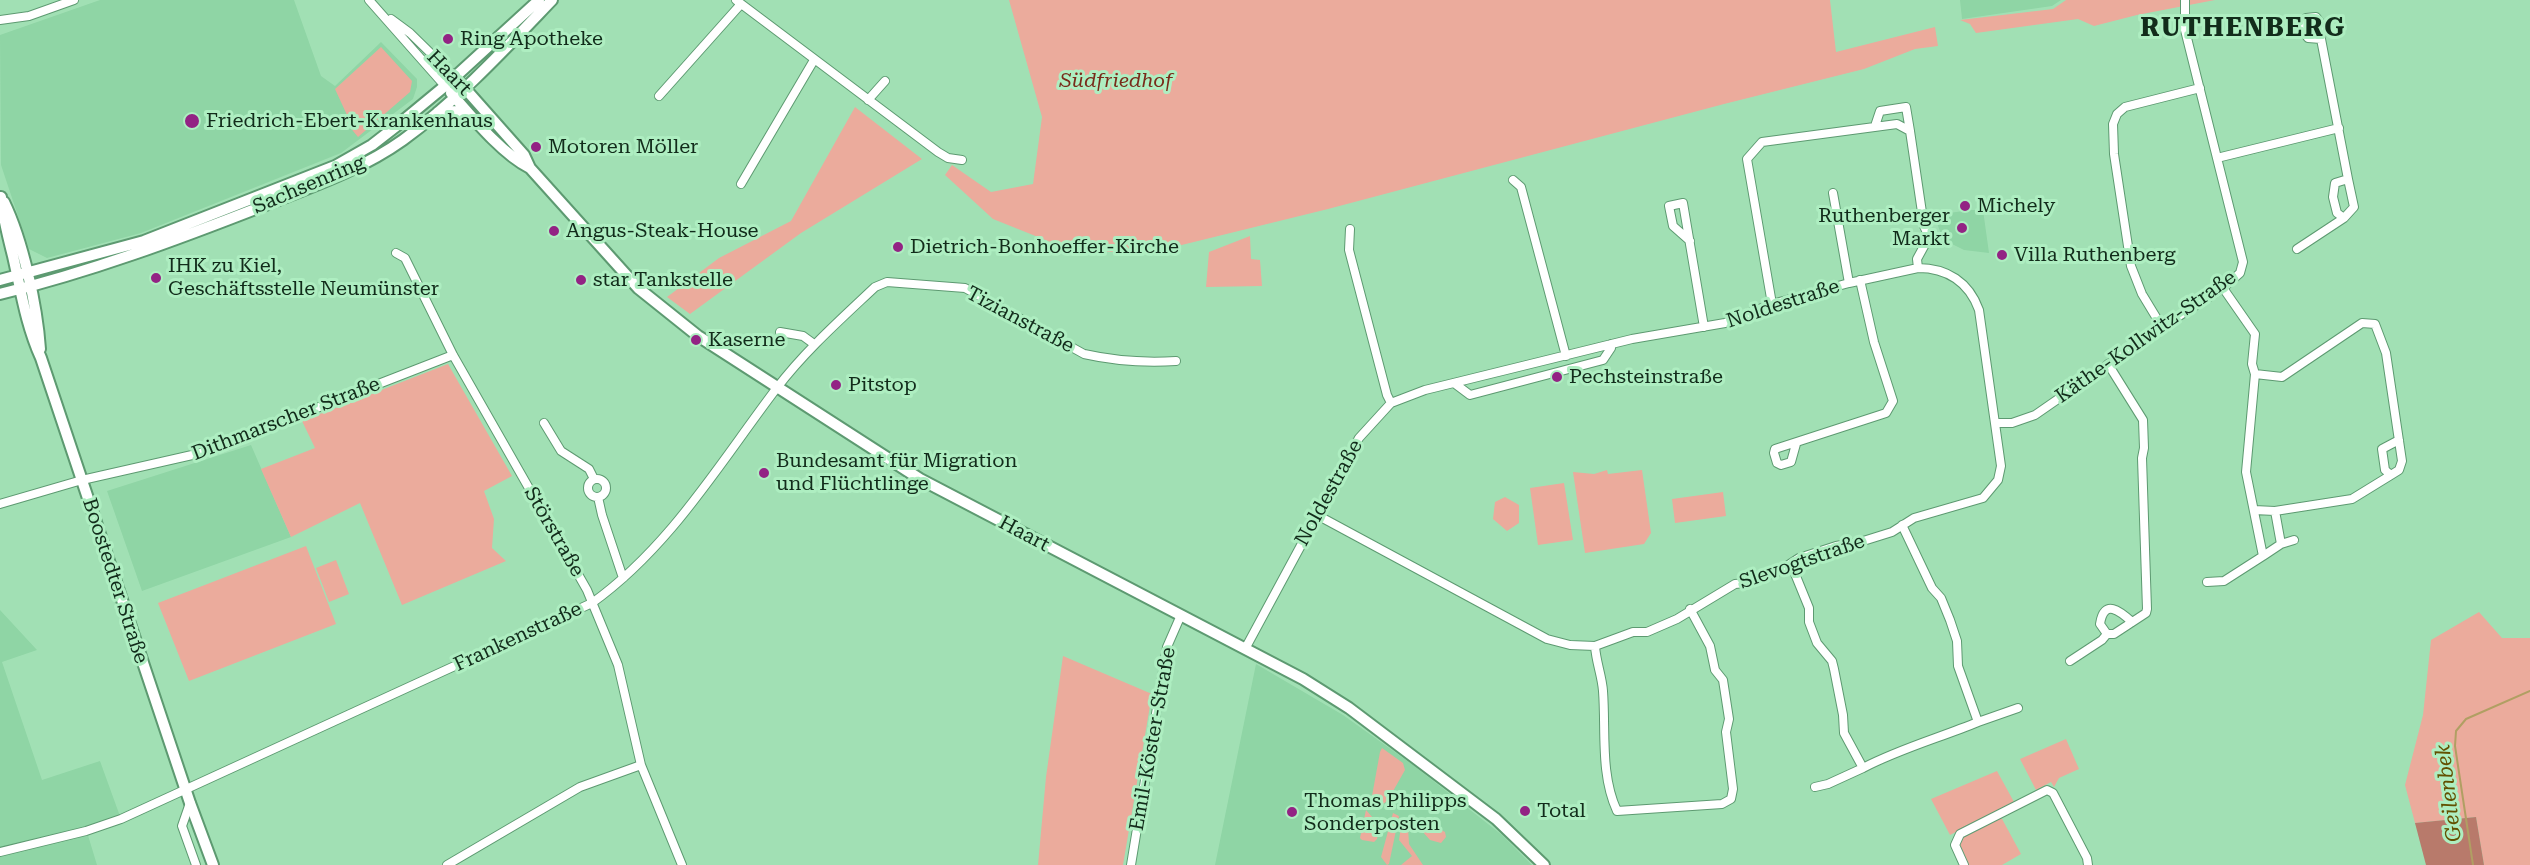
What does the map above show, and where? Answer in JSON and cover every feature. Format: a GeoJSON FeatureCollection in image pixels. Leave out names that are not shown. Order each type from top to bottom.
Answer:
{"type":"FeatureCollection","features":[{"type":"Feature","properties":{"kind":"main road","name":"Sachsenring"},"geometry":{"type":"LineString","coordinates":[[0,280],[144,241],[324,171],[372,145],[445,86],[539,0]]}},
{"type":"Feature","properties":{"kind":"main road","name":"Sachsenring"},"geometry":{"type":"LineString","coordinates":[[0,294],[129,257],[338,176],[401,141],[437,112],[455,97],[552,0]]}},
{"type":"Feature","properties":{"kind":"main road","name":"Haart"},"geometry":{"type":"LineString","coordinates":[[454,76],[524,155],[530,168],[638,288],[680,323],[920,479],[1304,679],[1349,708],[1496,819],[1544,865]]}},
{"type":"Feature","properties":{"kind":"main road","name":"Haart"},"geometry":{"type":"LineString","coordinates":[[445,86],[518,162],[530,168]]}},
{"type":"Feature","properties":{"kind":"main road"},"geometry":{"type":"LineString","coordinates":[[437,112],[456,111],[482,127]]}},
{"type":"Feature","properties":{"kind":"main road","name":"Boostedter Straße"},"geometry":{"type":"LineString","coordinates":[[1,196],[3,217],[22,274],[30,286],[40,336],[41,358]]}},
{"type":"Feature","properties":{"kind":"main road","name":"Boostedter Straße"},"geometry":{"type":"LineString","coordinates":[[22,274],[19,290],[33,341],[41,358],[185,790],[213,865]]}},
{"type":"Feature","properties":{"kind":"street"},"geometry":{"type":"LineString","coordinates":[[0,20],[29,16],[74,0]]}},
{"type":"Feature","properties":{"kind":"street","name":"Haart"},"geometry":{"type":"LineString","coordinates":[[369,0],[445,86]]}},
{"type":"Feature","properties":{"kind":"street","name":"Käthe-Kollwitz-Straße"},"geometry":{"type":"LineString","coordinates":[[1995,423],[2025,420],[2223,288],[2240,273],[2243,262],[2185,30],[2186,0]]}},
{"type":"Feature","properties":{"kind":"street"},"geometry":{"type":"LineString","coordinates":[[659,96],[738,2],[938,152],[948,158],[962,160]]}},
{"type":"Feature","properties":{"kind":"street","name":"Haart"},"geometry":{"type":"LineString","coordinates":[[382,13],[410,33],[454,76]]}},
{"type":"Feature","properties":{"kind":"street"},"geometry":{"type":"LineString","coordinates":[[2296,249],[2344,218],[2354,207],[2321,39]]}},
{"type":"Feature","properties":{"kind":"street"},"geometry":{"type":"LineString","coordinates":[[741,184],[814,60]]}},
{"type":"Feature","properties":{"kind":"street"},"geometry":{"type":"LineString","coordinates":[[868,100],[885,81]]}},
{"type":"Feature","properties":{"kind":"street"},"geometry":{"type":"LineString","coordinates":[[2162,327],[2142,294],[2131,266],[2114,154],[2113,124],[2117,114],[2124,107],[2200,88]]}},
{"type":"Feature","properties":{"kind":"street"},"geometry":{"type":"LineString","coordinates":[[1875,126],[1880,111],[1906,107],[1924,226],[1929,237],[1917,259],[1918,268]]}},
{"type":"Feature","properties":{"kind":"street"},"geometry":{"type":"LineString","coordinates":[[1772,304],[1747,159],[1762,142],[1897,124],[1910,131]]}},
{"type":"Feature","properties":{"kind":"street"},"geometry":{"type":"LineString","coordinates":[[2217,158],[2339,128]]}},
{"type":"Feature","properties":{"kind":"street"},"geometry":{"type":"LineString","coordinates":[[2344,218],[2337,213],[2333,196],[2335,183],[2348,179]]}},
{"type":"Feature","properties":{"kind":"street"},"geometry":{"type":"LineString","coordinates":[[1513,180],[1521,187],[1566,356]]}},
{"type":"Feature","properties":{"kind":"street","name":"Noldestraße"},"geometry":{"type":"LineString","coordinates":[[1833,193],[1849,283]]}},
{"type":"Feature","properties":{"kind":"street"},"geometry":{"type":"LineString","coordinates":[[1690,241],[1673,226],[1669,206],[1683,203],[1690,241],[1704,327]]}},
{"type":"Feature","properties":{"kind":"street"},"geometry":{"type":"LineString","coordinates":[[1350,229],[1349,250],[1391,403]]}},
{"type":"Feature","properties":{"kind":"street","name":"Störstraße"},"geometry":{"type":"LineString","coordinates":[[396,253],[405,258],[453,355],[558,537],[592,603],[618,665],[640,765],[682,865]]}},
{"type":"Feature","properties":{"kind":"street","name":"Noldestraße"},"geometry":{"type":"LineString","coordinates":[[1245,648],[1359,438],[1391,403],[1425,390],[1611,344],[1658,333],[1725,323],[1772,304],[1860,280],[1918,268],[1928,268],[1958,278]]}},
{"type":"Feature","properties":{"kind":"street","name":"Slevogtstraße"},"geometry":{"type":"LineString","coordinates":[[1317,515],[1547,639],[1570,645],[1595,646],[1633,632],[1647,632],[1677,619],[1690,609],[1735,584],[1746,583],[1779,571],[1836,546],[1860,542],[1892,532],[1914,518],[1983,498],[1992,490],[1998,480],[2001,466],[1979,310],[1969,290],[1958,278]]}},
{"type":"Feature","properties":{"kind":"street"},"geometry":{"type":"LineString","coordinates":[[1796,444],[1886,413],[1893,401],[1874,342],[1860,280]]}},
{"type":"Feature","properties":{"kind":"street","name":"Tizianstraße"},"geometry":{"type":"LineString","coordinates":[[777,388],[814,344],[874,287],[887,282],[965,288],[1084,354],[1138,363],[1176,361]]}},
{"type":"Feature","properties":{"kind":"street"},"geometry":{"type":"LineString","coordinates":[[2223,288],[2255,334],[2252,364],[2255,374],[2246,472],[2263,556]]}},
{"type":"Feature","properties":{"kind":"street"},"geometry":{"type":"LineString","coordinates":[[2254,510],[2275,511],[2352,499],[2399,470],[2402,461],[2386,352],[2375,324],[2362,323],[2282,377],[2255,374]]}},
{"type":"Feature","properties":{"kind":"street"},"geometry":{"type":"LineString","coordinates":[[780,332],[803,336],[814,344]]}},
{"type":"Feature","properties":{"kind":"street"},"geometry":{"type":"LineString","coordinates":[[1454,383],[1470,395],[1480,393],[1603,360],[1611,344]]}},
{"type":"Feature","properties":{"kind":"street","name":"Dithmarscher Straße"},"geometry":{"type":"LineString","coordinates":[[0,504],[82,480],[201,453],[453,355]]}},
{"type":"Feature","properties":{"kind":"street"},"geometry":{"type":"LineString","coordinates":[[2107,634],[2114,634],[2146,613],[2147,609],[2142,458],[2143,420],[2108,364]]}},
{"type":"Feature","properties":{"kind":"street","name":"Frankenstraße"},"geometry":{"type":"LineString","coordinates":[[0,852],[86,831],[121,819],[592,603],[623,578],[669,531],[705,488],[777,388]]}},
{"type":"Feature","properties":{"kind":"street"},"geometry":{"type":"LineString","coordinates":[[544,423],[561,451],[589,469],[594,479]]}},
{"type":"Feature","properties":{"kind":"street"},"geometry":{"type":"LineString","coordinates":[[2391,475],[2385,470],[2382,450],[2398,440]]}},
{"type":"Feature","properties":{"kind":"street"},"geometry":{"type":"LineString","coordinates":[[594,479],[600,479],[606,485],[604,494],[598,497],[591,495],[588,489],[589,483],[594,479]]}},
{"type":"Feature","properties":{"kind":"street"},"geometry":{"type":"LineString","coordinates":[[598,497],[623,578]]}},
{"type":"Feature","properties":{"kind":"street"},"geometry":{"type":"LineString","coordinates":[[2275,511],[2281,544]]}},
{"type":"Feature","properties":{"kind":"street"},"geometry":{"type":"LineString","coordinates":[[1902,525],[1932,588],[1941,598],[1950,620],[1957,641],[1958,666],[1978,722]]}},
{"type":"Feature","properties":{"kind":"street"},"geometry":{"type":"LineString","coordinates":[[2207,582],[2224,581],[2281,544],[2294,540]]}},
{"type":"Feature","properties":{"kind":"street"},"geometry":{"type":"LineString","coordinates":[[1791,564],[1809,609],[1809,622],[1817,643],[1832,661],[1843,715],[1844,733],[1863,768]]}},
{"type":"Feature","properties":{"kind":"street"},"geometry":{"type":"LineString","coordinates":[[1595,646],[1597,670],[1603,688],[1605,773],[1615,815],[1722,804],[1731,799],[1733,789],[1726,732],[1729,719],[1723,680],[1715,670],[1710,646],[1690,609]]}},
{"type":"Feature","properties":{"kind":"street"},"geometry":{"type":"LineString","coordinates":[[2107,634],[2100,624],[2102,615],[2107,609],[2121,611],[2132,622]]}},
{"type":"Feature","properties":{"kind":"street","name":"Emil-Köster-Straße"},"geometry":{"type":"LineString","coordinates":[[1131,865],[1165,657],[1180,615]]}},
{"type":"Feature","properties":{"kind":"street"},"geometry":{"type":"LineString","coordinates":[[2070,661],[2102,640],[2107,634]]}},
{"type":"Feature","properties":{"kind":"street"},"geometry":{"type":"LineString","coordinates":[[1815,787],[1828,784],[1915,745],[2018,708]]}},
{"type":"Feature","properties":{"kind":"street"},"geometry":{"type":"LineString","coordinates":[[447,865],[580,787],[640,765]]}},
{"type":"Feature","properties":{"kind":"street"},"geometry":{"type":"LineString","coordinates":[[1964,865],[1955,845],[1960,834],[2047,790],[2053,793],[2087,858],[2088,865]]}},
{"type":"Feature","properties":{"kind":"street"},"geometry":{"type":"LineString","coordinates":[[190,803],[182,826],[196,865]]}},
{"type":"Feature","properties":{"kind":"shaded area","name":"Friedrich-Ebert-Krankenhaus"},"geometry":{"type":"Polygon","coordinates":[[[100,0],[294,0],[321,76],[335,86],[381,42],[417,79],[417,87],[413,99],[341,153],[141,233],[47,258],[29,249],[1,165],[0,35],[100,0]]]}},
{"type":"Feature","properties":{"kind":"shaded area"},"geometry":{"type":"Polygon","coordinates":[[[1960,0],[2061,0],[2052,6],[1962,19],[1960,0]]]}},
{"type":"Feature","properties":{"kind":"shaded area","name":"Ruthenberger Markt"},"geometry":{"type":"Polygon","coordinates":[[[1983,210],[1989,253],[1964,250],[1950,243],[1941,234],[1934,215],[1983,210]]]}},
{"type":"Feature","properties":{"kind":"shaded area"},"geometry":{"type":"Polygon","coordinates":[[[251,445],[291,537],[142,591],[107,491],[251,445]]]}},
{"type":"Feature","properties":{"kind":"shaded area"},"geometry":{"type":"Polygon","coordinates":[[[0,610],[37,650],[2,662],[42,780],[100,761],[121,819],[87,832],[97,865],[0,865],[0,610]]]}},
{"type":"Feature","properties":{"kind":"shaded area"},"geometry":{"type":"Polygon","coordinates":[[[1256,664],[1343,715],[1413,765],[1502,835],[1532,865],[1215,865],[1256,664]]]}},
{"type":"Feature","properties":{"kind":"shaded area"},"geometry":{"type":"Polygon","coordinates":[[[2476,817],[2484,865],[2426,865],[2415,823],[2476,817]]]}},
{"type":"Feature","properties":{"kind":"green space","name":"Südfriedhof"},"geometry":{"type":"Polygon","coordinates":[[[1009,0],[1830,0],[1836,52],[1935,27],[1938,46],[1915,49],[1864,69],[1328,209],[1141,255],[1063,247],[993,219],[945,175],[952,165],[991,192],[1033,184],[1042,117],[1009,0]]]}},
{"type":"Feature","properties":{"kind":"green space"},"geometry":{"type":"Polygon","coordinates":[[[2066,0],[2215,0],[2094,26],[2078,19],[1976,33],[1970,24],[1960,20],[2053,9],[2066,0]]]}},
{"type":"Feature","properties":{"kind":"green space"},"geometry":{"type":"Polygon","coordinates":[[[381,47],[412,81],[410,92],[358,137],[344,120],[347,115],[335,89],[381,47]]]}},
{"type":"Feature","properties":{"kind":"green space"},"geometry":{"type":"Polygon","coordinates":[[[855,107],[922,159],[801,233],[690,314],[667,297],[719,258],[791,221],[855,107]]]}},
{"type":"Feature","properties":{"kind":"green space"},"geometry":{"type":"Polygon","coordinates":[[[1250,236],[1251,259],[1260,260],[1262,286],[1206,287],[1209,252],[1250,236]]]}},
{"type":"Feature","properties":{"kind":"green space"},"geometry":{"type":"Polygon","coordinates":[[[448,364],[512,476],[484,491],[494,519],[492,548],[506,561],[402,605],[360,503],[291,537],[261,469],[315,448],[302,421],[448,364]]]}},
{"type":"Feature","properties":{"kind":"green space"},"geometry":{"type":"Polygon","coordinates":[[[1607,470],[1608,474],[1642,470],[1651,533],[1644,544],[1585,553],[1573,472],[1594,474],[1607,470]]]}},
{"type":"Feature","properties":{"kind":"green space"},"geometry":{"type":"Polygon","coordinates":[[[1564,483],[1573,540],[1538,545],[1530,488],[1564,483]]]}},
{"type":"Feature","properties":{"kind":"green space"},"geometry":{"type":"Polygon","coordinates":[[[1723,492],[1726,516],[1675,523],[1672,499],[1723,492]]]}},
{"type":"Feature","properties":{"kind":"green space"},"geometry":{"type":"Polygon","coordinates":[[[1505,497],[1519,505],[1519,523],[1507,531],[1493,519],[1495,502],[1505,497]]]}},
{"type":"Feature","properties":{"kind":"green space"},"geometry":{"type":"Polygon","coordinates":[[[306,546],[336,624],[189,681],[158,603],[306,546]]]}},
{"type":"Feature","properties":{"kind":"green space"},"geometry":{"type":"Polygon","coordinates":[[[336,560],[349,594],[329,602],[316,568],[336,560]]]}},
{"type":"Feature","properties":{"kind":"green space"},"geometry":{"type":"Polygon","coordinates":[[[2479,612],[2502,638],[2530,638],[2530,865],[2484,865],[2476,817],[2415,823],[2405,785],[2423,715],[2431,640],[2479,612]]]}},
{"type":"Feature","properties":{"kind":"green space"},"geometry":{"type":"Polygon","coordinates":[[[1063,656],[1152,694],[1123,865],[1038,865],[1046,777],[1063,656]]]}},
{"type":"Feature","properties":{"kind":"green space"},"geometry":{"type":"Polygon","coordinates":[[[2066,739],[2079,769],[2059,778],[2054,787],[2051,782],[2036,790],[2020,759],[2066,739]]]}},
{"type":"Feature","properties":{"kind":"green space"},"geometry":{"type":"Polygon","coordinates":[[[1382,748],[1403,763],[1405,770],[1388,800],[1380,807],[1375,805],[1372,796],[1382,748]]]}},
{"type":"Feature","properties":{"kind":"green space"},"geometry":{"type":"Polygon","coordinates":[[[1997,771],[2014,802],[1950,835],[1931,799],[1997,771]]]}},
{"type":"Feature","properties":{"kind":"green space"},"geometry":{"type":"Polygon","coordinates":[[[1366,810],[1380,826],[1374,842],[1360,838],[1366,810]]]}},
{"type":"Feature","properties":{"kind":"green space"},"geometry":{"type":"Polygon","coordinates":[[[1393,813],[1399,816],[1387,865],[1381,857],[1393,813]]]}},
{"type":"Feature","properties":{"kind":"green space"},"geometry":{"type":"Polygon","coordinates":[[[2001,817],[2021,854],[2002,865],[1968,865],[1960,847],[1963,836],[2001,817]]]}},
{"type":"Feature","properties":{"kind":"green space"},"geometry":{"type":"Polygon","coordinates":[[[1402,820],[1408,827],[1409,844],[1423,865],[1401,865],[1412,856],[1399,840],[1402,820]]]}},
{"type":"Feature","properties":{"kind":"green space"},"geometry":{"type":"Polygon","coordinates":[[[1438,828],[1445,832],[1446,837],[1441,843],[1430,840],[1421,830],[1438,828]]]}},
{"type":"Feature","properties":{"kind":"waterway","name":"Geilenbek"},"geometry":{"type":"LineString","coordinates":[[2473,865],[2455,746],[2456,731],[2466,719],[2530,691]]}},
{"type":"Feature","properties":{"kind":"place","name":"Ring Apotheke"},"geometry":{"type":"Point","coordinates":[448,39]}},
{"type":"Feature","properties":{"kind":"place","name":"Friedrich-Ebert-Krankenhaus"},"geometry":{"type":"Point","coordinates":[192,121]}},
{"type":"Feature","properties":{"kind":"place","name":"Motoren Möller"},"geometry":{"type":"Point","coordinates":[536,147]}},
{"type":"Feature","properties":{"kind":"place","name":"Michely"},"geometry":{"type":"Point","coordinates":[1965,206]}},
{"type":"Feature","properties":{"kind":"place","name":"Ruthenberger Markt"},"geometry":{"type":"Point","coordinates":[1962,228]}},
{"type":"Feature","properties":{"kind":"place","name":"Angus-Steak-House"},"geometry":{"type":"Point","coordinates":[554,231]}},
{"type":"Feature","properties":{"kind":"place","name":"Dietrich-Bonhoeffer-Kirche"},"geometry":{"type":"Point","coordinates":[898,247]}},
{"type":"Feature","properties":{"kind":"place","name":"Villa Ruthenberg"},"geometry":{"type":"Point","coordinates":[2002,255]}},
{"type":"Feature","properties":{"kind":"place","name":"IHK zu Kiel, Geschäftsstelle Neumünster"},"geometry":{"type":"Point","coordinates":[156,278]}},
{"type":"Feature","properties":{"kind":"place","name":"star Tankstelle"},"geometry":{"type":"Point","coordinates":[581,280]}},
{"type":"Feature","properties":{"kind":"place","name":"Kaserne"},"geometry":{"type":"Point","coordinates":[696,340]}},
{"type":"Feature","properties":{"kind":"place","name":"Pechsteinstraße"},"geometry":{"type":"Point","coordinates":[1557,377]}},
{"type":"Feature","properties":{"kind":"place","name":"Pitstop"},"geometry":{"type":"Point","coordinates":[836,385]}},
{"type":"Feature","properties":{"kind":"place","name":"Bundesamt für Migration und Flüchtlinge"},"geometry":{"type":"Point","coordinates":[764,473]}},
{"type":"Feature","properties":{"kind":"place","name":"Total"},"geometry":{"type":"Point","coordinates":[1525,811]}},
{"type":"Feature","properties":{"kind":"place","name":"Thomas Philipps Sonderposten"},"geometry":{"type":"Point","coordinates":[1292,812]}},
{"type":"Feature","properties":{"kind":"district","name":"RUTHENBERG"},"geometry":{"type":"Point","coordinates":[2243,28]}}]}
